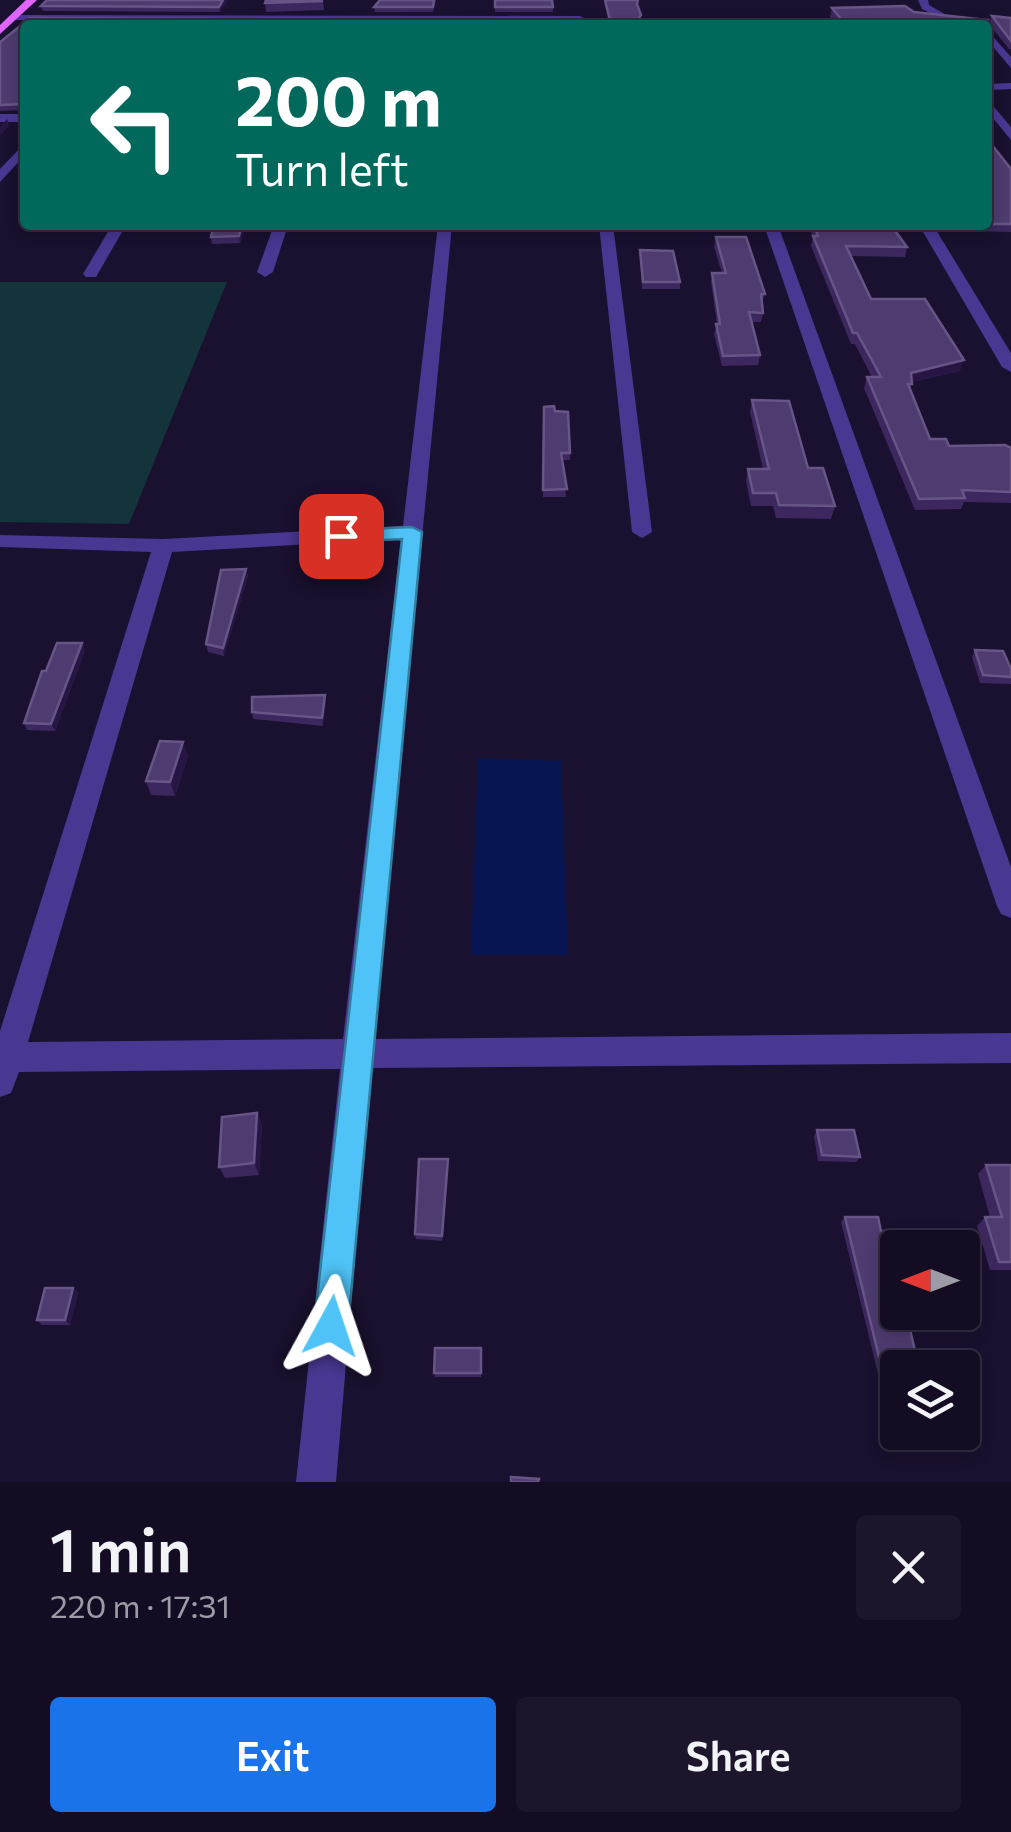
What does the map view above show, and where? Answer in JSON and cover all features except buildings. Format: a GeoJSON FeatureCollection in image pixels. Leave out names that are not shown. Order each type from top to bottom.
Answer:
{"type":"FeatureCollection","features":[{"type":"Feature","properties":{"kind":"main road"},"geometry":{"type":"LineString","coordinates":[[0,31],[32,0]]}},
{"type":"Feature","properties":{"kind":"street"},"geometry":{"type":"LineString","coordinates":[[923,0],[924,7],[955,20]]}},
{"type":"Feature","properties":{"kind":"street"},"geometry":{"type":"LineString","coordinates":[[12,18],[297,20]]}},
{"type":"Feature","properties":{"kind":"street"},"geometry":{"type":"LineString","coordinates":[[1006,50],[1011,65]]}},
{"type":"Feature","properties":{"kind":"street"},"geometry":{"type":"LineString","coordinates":[[993,120],[1011,136]]}},
{"type":"Feature","properties":{"kind":"street"},"geometry":{"type":"LineString","coordinates":[[0,178],[20,153]]}},
{"type":"Feature","properties":{"kind":"street"},"geometry":{"type":"LineString","coordinates":[[90,274],[117,230]]}},
{"type":"Feature","properties":{"kind":"street"},"geometry":{"type":"LineString","coordinates":[[265,272],[279,230]]}},
{"type":"Feature","properties":{"kind":"street"},"geometry":{"type":"LineString","coordinates":[[316,1482],[444,230]]}},
{"type":"Feature","properties":{"kind":"street"},"geometry":{"type":"LineString","coordinates":[[607,230],[642,532]]}},
{"type":"Feature","properties":{"kind":"street"},"geometry":{"type":"LineString","coordinates":[[772,230],[1011,906]]}},
{"type":"Feature","properties":{"kind":"street"},"geometry":{"type":"LineString","coordinates":[[929,230],[1011,367]]}},
{"type":"Feature","properties":{"kind":"street"},"geometry":{"type":"LineString","coordinates":[[0,541],[162,546],[412,532]]}},
{"type":"Feature","properties":{"kind":"street"},"geometry":{"type":"LineString","coordinates":[[162,546],[3,1065],[357,1054],[1011,1048]]}},
{"type":"Feature","properties":{"kind":"green space"},"geometry":{"type":"Polygon","coordinates":[[[0,282],[227,282],[129,524],[0,522],[0,282]]]}},
{"type":"Feature","properties":{"kind":"shaded area"},"geometry":{"type":"Polygon","coordinates":[[[478,758],[561,761],[568,955],[471,955],[478,758]]]}},
{"type":"Feature","properties":{"kind":"route"},"geometry":{"type":"LineString","coordinates":[[331,1326],[412,532],[341,536]]}}]}
